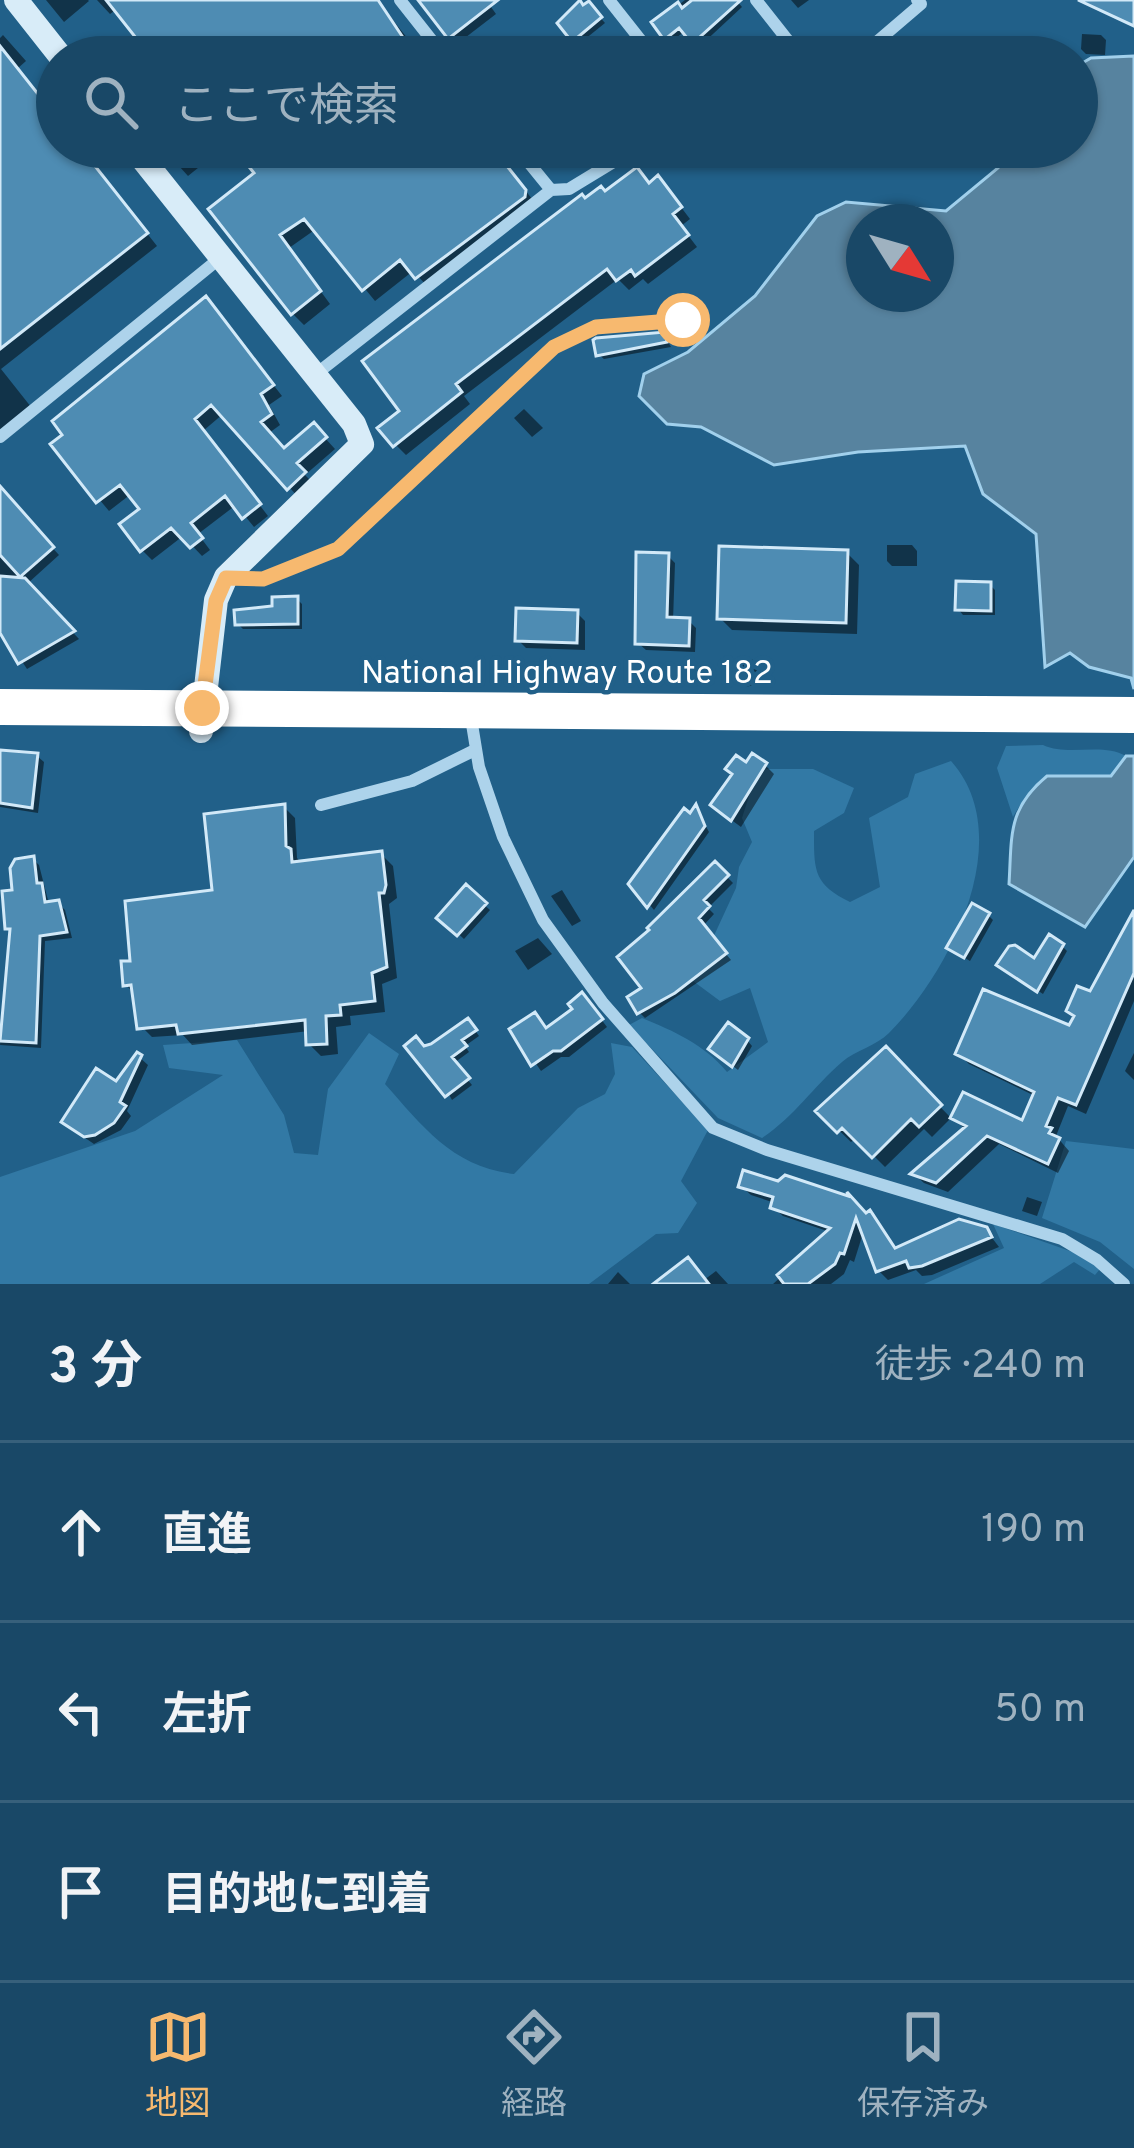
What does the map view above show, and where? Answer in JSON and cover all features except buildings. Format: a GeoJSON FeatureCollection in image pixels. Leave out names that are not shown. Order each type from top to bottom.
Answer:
{"type":"FeatureCollection","features":[{"type":"Feature","properties":{"kind":"highway","name":"National Highway Route 182"},"geometry":{"type":"LineString","coordinates":[[0,707],[472,730],[1134,735]]}},
{"type":"Feature","properties":{"kind":"highway","name":"National Highway Route 182"},"geometry":{"type":"LineString","coordinates":[[472,730],[1134,715]]}},
{"type":"Feature","properties":{"kind":"highway","name":"National Highway Route 182"},"geometry":{"type":"LineString","coordinates":[[0,729],[201,719]]}},
{"type":"Feature","properties":{"kind":"street"},"geometry":{"type":"LineString","coordinates":[[16,0],[44,36]]}},
{"type":"Feature","properties":{"kind":"street"},"geometry":{"type":"LineString","coordinates":[[400,0],[428,36]]}},
{"type":"Feature","properties":{"kind":"street"},"geometry":{"type":"LineString","coordinates":[[609,0],[637,36]]}},
{"type":"Feature","properties":{"kind":"street"},"geometry":{"type":"LineString","coordinates":[[756,0],[784,36]]}},
{"type":"Feature","properties":{"kind":"street"},"geometry":{"type":"LineString","coordinates":[[884,36],[921,4],[917,0]]}},
{"type":"Feature","properties":{"kind":"street"},"geometry":{"type":"LineString","coordinates":[[149,168],[354,424],[362,443],[226,578],[216,601],[201,719]]}},
{"type":"Feature","properties":{"kind":"street"},"geometry":{"type":"LineString","coordinates":[[533,168],[550,190]]}},
{"type":"Feature","properties":{"kind":"street"},"geometry":{"type":"LineString","coordinates":[[315,375],[550,190],[569,189],[604,168]]}},
{"type":"Feature","properties":{"kind":"street"},"geometry":{"type":"LineString","coordinates":[[0,437],[220,258]]}},
{"type":"Feature","properties":{"kind":"street"},"geometry":{"type":"LineString","coordinates":[[226,578],[263,579],[338,549],[554,347],[596,327],[683,320]]}},
{"type":"Feature","properties":{"kind":"street"},"geometry":{"type":"LineString","coordinates":[[321,806],[412,781],[472,730],[503,837],[543,920],[604,1004],[713,1128],[739,1141],[916,1198],[1062,1239],[1097,1259],[1124,1284]]}},
{"type":"Feature","properties":{"kind":"shaded area"},"geometry":{"type":"Polygon","coordinates":[[[1134,56],[1134,689],[1131,678],[1089,667],[1070,653],[1045,667],[1036,534],[983,494],[965,446],[858,452],[774,465],[701,427],[667,424],[639,396],[644,374],[688,352],[755,296],[817,216],[846,202],[868,204],[846,204],[846,312],[954,312],[954,204],[998,168],[1098,168],[1098,58],[1134,56]]]}},
{"type":"Feature","properties":{"kind":"shaded area"},"geometry":{"type":"Polygon","coordinates":[[[1043,745],[1126,756],[1112,777],[1068,778],[1043,786],[1013,817],[997,768],[1006,746],[1043,745]]]}},
{"type":"Feature","properties":{"kind":"shaded area"},"geometry":{"type":"Polygon","coordinates":[[[1126,756],[1134,756],[1134,857],[1085,927],[1009,884],[1014,824],[1025,800],[1047,776],[1111,776],[1126,756]]]}},
{"type":"Feature","properties":{"kind":"shaded area"},"geometry":{"type":"Polygon","coordinates":[[[951,761],[970,792],[979,827],[977,864],[968,903],[934,975],[889,1033],[842,1062],[762,1138],[718,1118],[629,1025],[642,1018],[666,1028],[699,1046],[727,1072],[768,1042],[750,988],[720,1001],[693,981],[752,842],[742,818],[752,787],[766,769],[813,769],[854,788],[844,813],[814,831],[814,856],[822,882],[850,902],[880,887],[869,818],[908,797],[915,774],[951,761]]]}},
{"type":"Feature","properties":{"kind":"shaded area"},"geometry":{"type":"Polygon","coordinates":[[[369,1033],[399,1054],[385,1084],[426,1130],[473,1163],[514,1174],[578,1108],[605,1094],[615,1074],[611,1043],[632,1047],[708,1130],[681,1181],[697,1203],[678,1233],[656,1234],[589,1284],[0,1284],[0,1177],[135,1131],[223,1075],[169,1068],[163,1045],[237,1040],[284,1115],[294,1153],[318,1155],[328,1089],[369,1033]]]}},
{"type":"Feature","properties":{"kind":"shaded area"},"geometry":{"type":"Polygon","coordinates":[[[1066,1141],[1134,1149],[1134,1269],[1100,1242],[1042,1218],[1066,1141]]]}},
{"type":"Feature","properties":{"kind":"shaded area"},"geometry":{"type":"Polygon","coordinates":[[[993,1224],[1084,1256],[1100,1269],[1095,1275],[1074,1262],[1040,1284],[924,1284],[1004,1248],[993,1224]]]}},
{"type":"Feature","properties":{"kind":"route"},"geometry":{"type":"LineString","coordinates":[[202,708],[216,601],[226,578],[263,579],[338,549],[554,347],[596,327],[683,320]]}}]}
